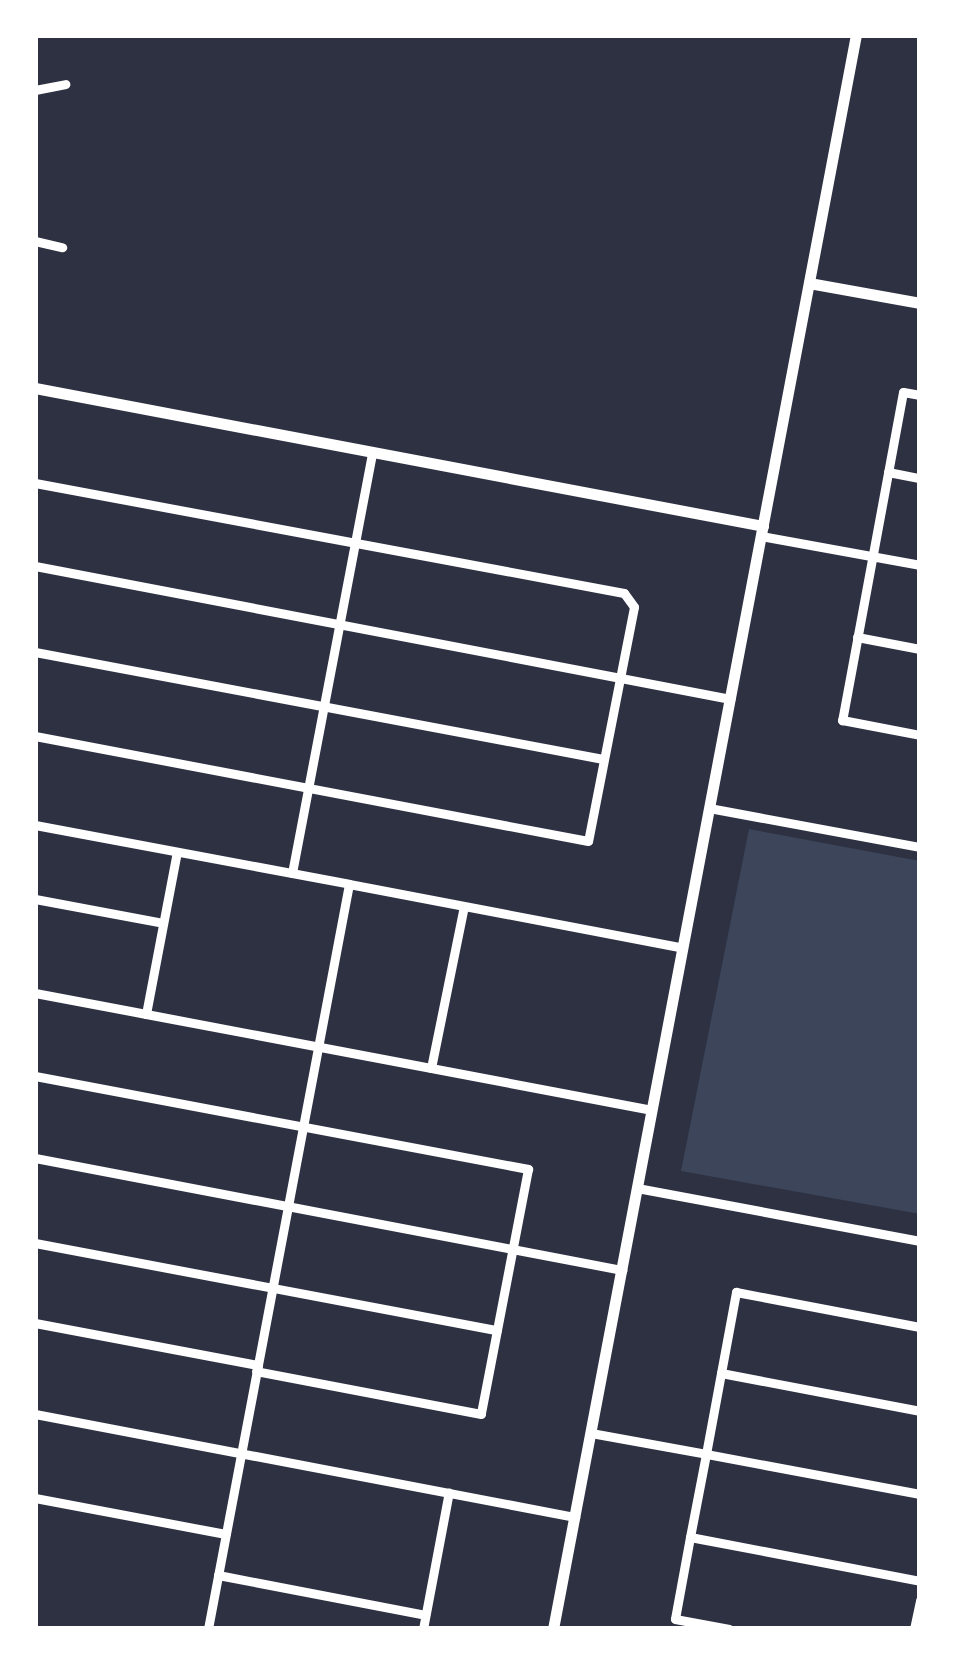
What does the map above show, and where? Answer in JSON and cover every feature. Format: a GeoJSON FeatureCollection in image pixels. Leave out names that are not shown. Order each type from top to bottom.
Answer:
{"type":"FeatureCollection","features":[{"type":"Feature","properties":{"kind":"street"},"geometry":{"type":"LineString","coordinates":[[554,1629],[856,35]]}},
{"type":"Feature","properties":{"kind":"street"},"geometry":{"type":"LineString","coordinates":[[35,90],[65,84]]}},
{"type":"Feature","properties":{"kind":"street"},"geometry":{"type":"LineString","coordinates":[[35,241],[62,247]]}},
{"type":"Feature","properties":{"kind":"street"},"geometry":{"type":"LineString","coordinates":[[809,282],[920,301]]}},
{"type":"Feature","properties":{"kind":"street"},"geometry":{"type":"LineString","coordinates":[[35,388],[372,452],[920,565]]}},
{"type":"Feature","properties":{"kind":"street"},"geometry":{"type":"LineString","coordinates":[[920,395],[904,392],[842,720],[920,735]]}},
{"type":"Feature","properties":{"kind":"street"},"geometry":{"type":"LineString","coordinates":[[292,873],[372,452]]}},
{"type":"Feature","properties":{"kind":"street"},"geometry":{"type":"LineString","coordinates":[[888,472],[920,478]]}},
{"type":"Feature","properties":{"kind":"street"},"geometry":{"type":"LineString","coordinates":[[35,483],[634,596],[604,760],[580,842],[35,736]]}},
{"type":"Feature","properties":{"kind":"street"},"geometry":{"type":"LineString","coordinates":[[35,566],[730,699]]}},
{"type":"Feature","properties":{"kind":"street"},"geometry":{"type":"LineString","coordinates":[[857,637],[920,648]]}},
{"type":"Feature","properties":{"kind":"street"},"geometry":{"type":"LineString","coordinates":[[35,652],[604,760]]}},
{"type":"Feature","properties":{"kind":"street"},"geometry":{"type":"LineString","coordinates":[[710,808],[920,847]]}},
{"type":"Feature","properties":{"kind":"street"},"geometry":{"type":"LineString","coordinates":[[35,825],[683,948]]}},
{"type":"Feature","properties":{"kind":"street"},"geometry":{"type":"LineString","coordinates":[[146,1014],[176,852]]}},
{"type":"Feature","properties":{"kind":"street"},"geometry":{"type":"LineString","coordinates":[[208,1629],[349,884]]}},
{"type":"Feature","properties":{"kind":"street"},"geometry":{"type":"LineString","coordinates":[[35,899],[163,923]]}},
{"type":"Feature","properties":{"kind":"street"},"geometry":{"type":"LineString","coordinates":[[431,1068],[464,906]]}},
{"type":"Feature","properties":{"kind":"street"},"geometry":{"type":"LineString","coordinates":[[35,993],[652,1110]]}},
{"type":"Feature","properties":{"kind":"street"},"geometry":{"type":"LineString","coordinates":[[35,1076],[528,1169],[481,1414],[35,1323]]}},
{"type":"Feature","properties":{"kind":"street"},"geometry":{"type":"LineString","coordinates":[[35,1158],[622,1270]]}},
{"type":"Feature","properties":{"kind":"street"},"geometry":{"type":"LineString","coordinates":[[637,1188],[920,1241]]}},
{"type":"Feature","properties":{"kind":"street"},"geometry":{"type":"LineString","coordinates":[[35,1243],[497,1330]]}},
{"type":"Feature","properties":{"kind":"street"},"geometry":{"type":"LineString","coordinates":[[730,1629],[675,1619],[736,1292],[920,1327]]}},
{"type":"Feature","properties":{"kind":"street"},"geometry":{"type":"LineString","coordinates":[[721,1373],[920,1411]]}},
{"type":"Feature","properties":{"kind":"street"},"geometry":{"type":"LineString","coordinates":[[35,1414],[575,1516]]}},
{"type":"Feature","properties":{"kind":"street"},"geometry":{"type":"LineString","coordinates":[[591,1433],[920,1494]]}},
{"type":"Feature","properties":{"kind":"street"},"geometry":{"type":"LineString","coordinates":[[423,1629],[448,1492]]}},
{"type":"Feature","properties":{"kind":"street"},"geometry":{"type":"LineString","coordinates":[[35,1498],[226,1534]]}},
{"type":"Feature","properties":{"kind":"street"},"geometry":{"type":"LineString","coordinates":[[690,1537],[920,1580]]}},
{"type":"Feature","properties":{"kind":"street"},"geometry":{"type":"LineString","coordinates":[[218,1575],[426,1614]]}},
{"type":"Feature","properties":{"kind":"street"},"geometry":{"type":"LineString","coordinates":[[914,1629],[920,1600]]}},
{"type":"Feature","properties":{"kind":"shaded area"},"geometry":{"type":"Polygon","coordinates":[[[749,829],[920,861],[920,1214],[681,1171],[749,829]]]}}]}
